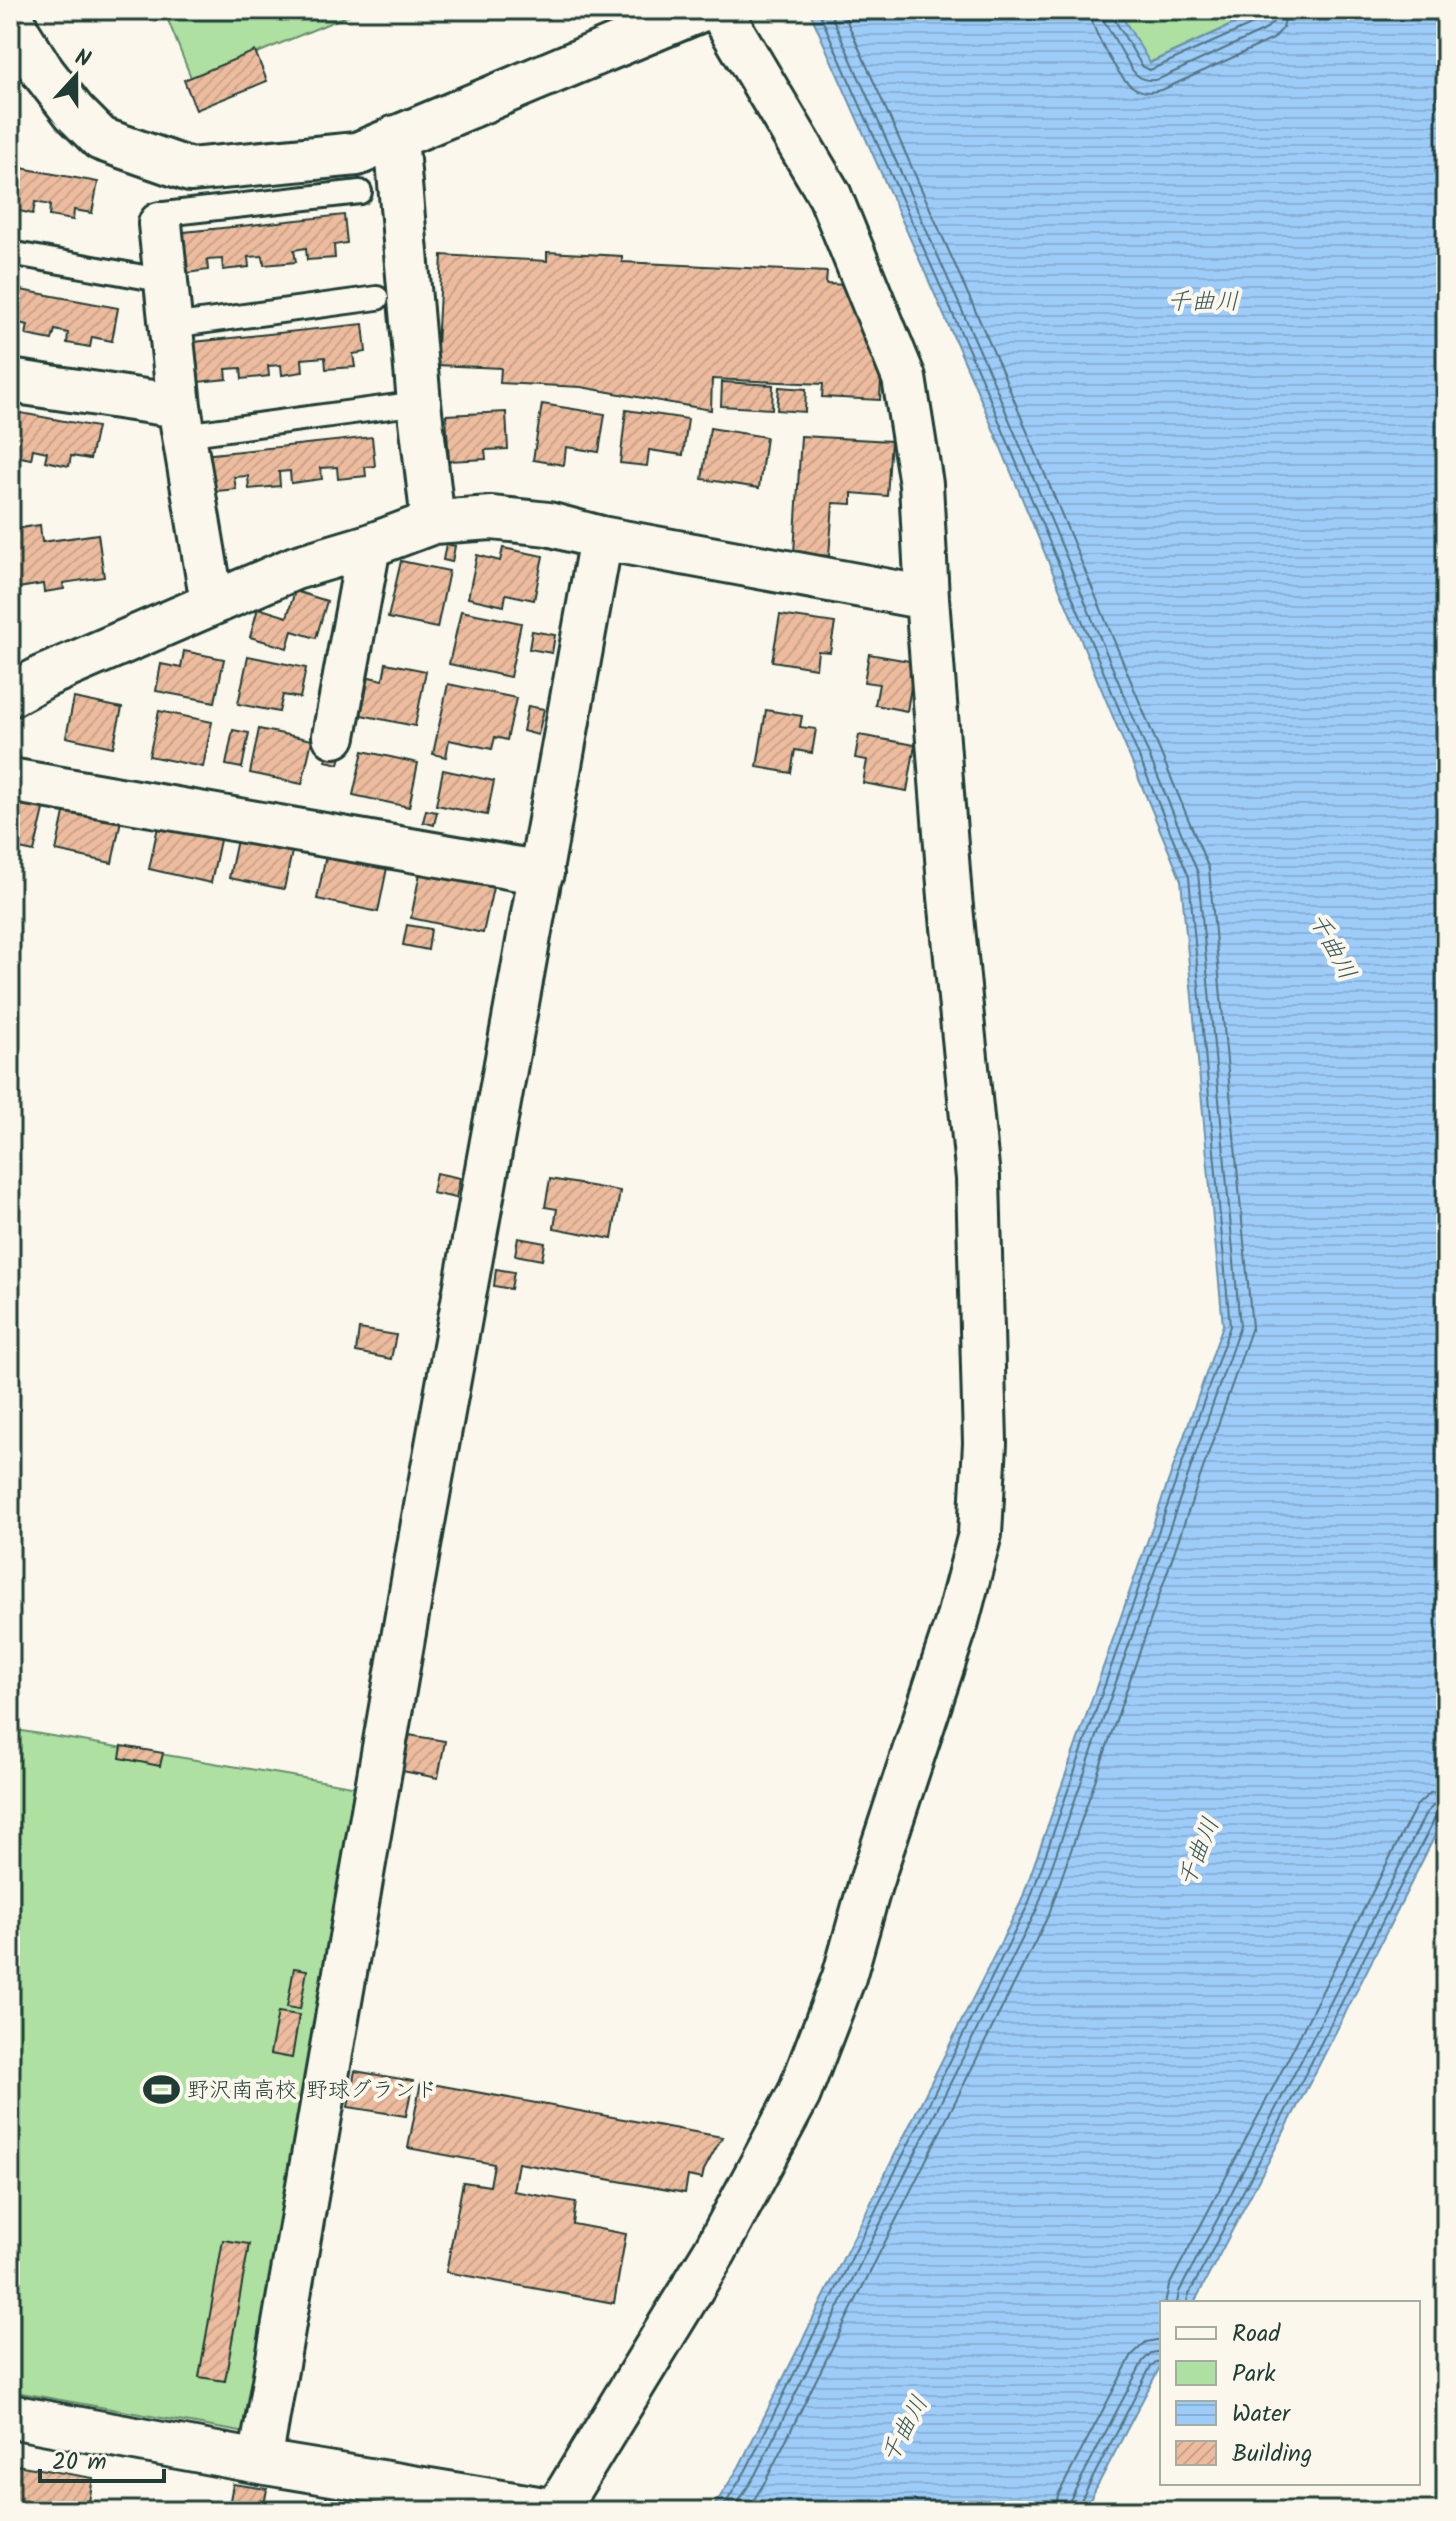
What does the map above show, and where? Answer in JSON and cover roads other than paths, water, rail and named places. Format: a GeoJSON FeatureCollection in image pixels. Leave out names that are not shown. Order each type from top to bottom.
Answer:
{"type":"FeatureCollection","features":[{"type":"Feature","properties":{"kind":"street"},"geometry":{"type":"LineString","coordinates":[[10,10],[18,32],[43,72],[74,112],[101,139],[190,170],[357,154],[701,10]]}},
{"type":"Feature","properties":{"kind":"street"},"geometry":{"type":"LineString","coordinates":[[10,2416],[260,2462],[556,2511],[715,2251],[799,2094],[844,1977],[870,1885],[956,1625],[980,1534],[985,1443],[978,1178],[950,897],[921,484],[904,378],[830,196],[720,10]]}},
{"type":"Feature","properties":{"kind":"street"},"geometry":{"type":"LineString","coordinates":[[396,137],[419,403],[433,522]]}},
{"type":"Feature","properties":{"kind":"street"},"geometry":{"type":"LineString","coordinates":[[160,224],[182,420],[212,602]]}},
{"type":"Feature","properties":{"kind":"street"},"geometry":{"type":"LineString","coordinates":[[10,381],[182,420]]}},
{"type":"Feature","properties":{"kind":"street"},"geometry":{"type":"LineString","coordinates":[[10,695],[45,676],[295,568],[369,546],[433,522],[492,518],[548,524],[601,538],[927,598]]}},
{"type":"Feature","properties":{"kind":"street"},"geometry":{"type":"LineString","coordinates":[[260,2462],[418,1554],[601,538]]}},
{"type":"Feature","properties":{"kind":"street"},"geometry":{"type":"LineString","coordinates":[[334,736],[369,546]]}},
{"type":"Feature","properties":{"kind":"street"},"geometry":{"type":"LineString","coordinates":[[10,780],[542,873]]}},
{"type":"Feature","properties":{"kind":"lane"},"geometry":{"type":"LineString","coordinates":[[160,224],[164,214],[360,192]]}},
{"type":"Feature","properties":{"kind":"lane"},"geometry":{"type":"LineString","coordinates":[[10,253],[166,281]]}},
{"type":"Feature","properties":{"kind":"lane"},"geometry":{"type":"LineString","coordinates":[[171,326],[377,298]]}},
{"type":"Feature","properties":{"kind":"lane"},"geometry":{"type":"LineString","coordinates":[[182,420],[419,403]]}},
{"type":"Feature","properties":{"kind":"water","name":"千曲川"},"geometry":{"type":"Polygon","coordinates":[[[809,10],[1118,10],[1150,63],[1264,10],[1446,10],[1446,1814],[1195,2301],[1160,2301],[1160,2367],[1084,2511],[711,2511],[739,2467],[1021,1902],[1223,1325],[1181,880],[974,383],[809,10]]]}},
{"type":"Feature","properties":{"kind":"place","name":"野沢南高校 野球グランド"},"geometry":{"type":"Point","coordinates":[161,2089]}}]}
